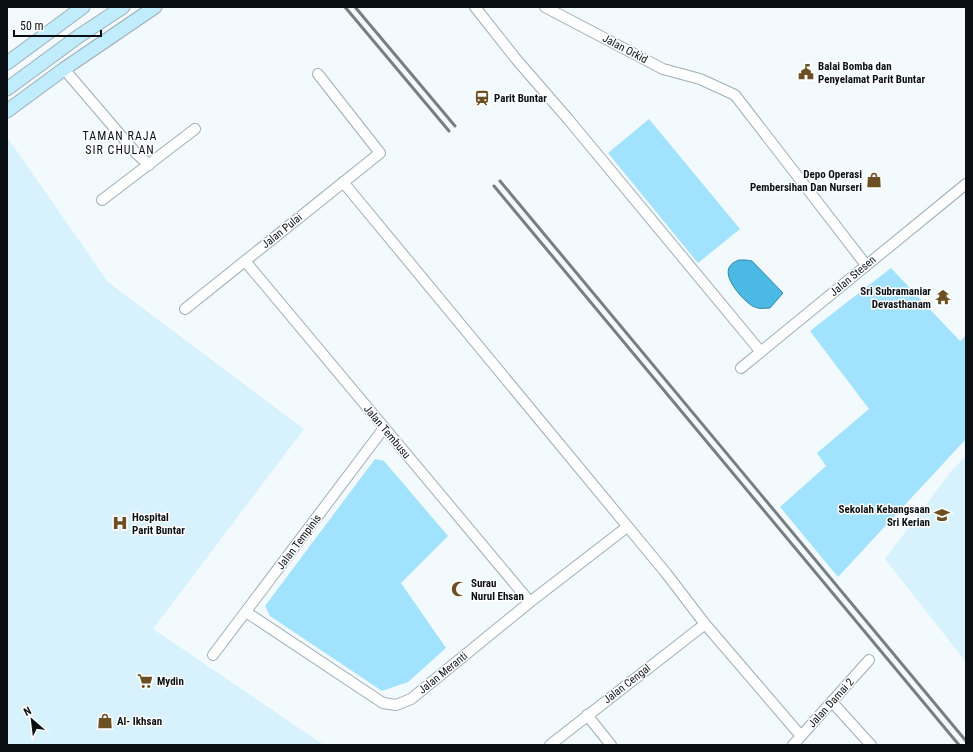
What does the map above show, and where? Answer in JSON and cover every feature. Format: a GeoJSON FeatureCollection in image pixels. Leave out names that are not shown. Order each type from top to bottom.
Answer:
{"type":"FeatureCollection","features":[{"type":"Feature","properties":{"kind":"street"},"geometry":{"type":"LineString","coordinates":[[7,63],[83,7]]}},
{"type":"Feature","properties":{"kind":"street"},"geometry":{"type":"LineString","coordinates":[[79,36],[112,7]]}},
{"type":"Feature","properties":{"kind":"street"},"geometry":{"type":"LineString","coordinates":[[7,89],[79,36],[123,7]]}},
{"type":"Feature","properties":{"kind":"street"},"geometry":{"type":"LineString","coordinates":[[7,112],[64,70],[155,7]]}},
{"type":"Feature","properties":{"kind":"street"},"geometry":{"type":"LineString","coordinates":[[475,7],[516,59],[568,119],[761,352]]}},
{"type":"Feature","properties":{"kind":"street","name":"Jalan Orkid"},"geometry":{"type":"LineString","coordinates":[[545,7],[663,70],[700,80],[735,95],[866,265]]}},
{"type":"Feature","properties":{"kind":"street"},"geometry":{"type":"LineString","coordinates":[[64,70],[135,152],[149,165]]}},
{"type":"Feature","properties":{"kind":"street","name":"Jalan Pulai"},"geometry":{"type":"LineString","coordinates":[[185,309],[380,153],[318,74]]}},
{"type":"Feature","properties":{"kind":"street"},"geometry":{"type":"LineString","coordinates":[[102,200],[195,129]]}},
{"type":"Feature","properties":{"kind":"street"},"geometry":{"type":"LineString","coordinates":[[343,182],[705,624],[801,736]]}},
{"type":"Feature","properties":{"kind":"street","name":"Jalan Stesen"},"geometry":{"type":"LineString","coordinates":[[741,368],[966,184]]}},
{"type":"Feature","properties":{"kind":"street","name":"Jalan Tembusu"},"geometry":{"type":"LineString","coordinates":[[244,261],[530,602]]}},
{"type":"Feature","properties":{"kind":"street","name":"Jalan Tempinis"},"geometry":{"type":"LineString","coordinates":[[213,655],[384,428]]}},
{"type":"Feature","properties":{"kind":"street","name":"Jalan Meranti"},"geometry":{"type":"LineString","coordinates":[[246,612],[383,703],[396,705],[411,699],[530,602],[627,527]]}},
{"type":"Feature","properties":{"kind":"street","name":"Jalan Cengal"},"geometry":{"type":"LineString","coordinates":[[550,745],[705,624]]}},
{"type":"Feature","properties":{"kind":"street","name":"Jalan Damai 2"},"geometry":{"type":"LineString","coordinates":[[793,745],[869,660]]}},
{"type":"Feature","properties":{"kind":"street"},"geometry":{"type":"LineString","coordinates":[[832,702],[871,745]]}},
{"type":"Feature","properties":{"kind":"street"},"geometry":{"type":"LineString","coordinates":[[588,715],[611,745]]}},
{"type":"Feature","properties":{"kind":"shaded area"},"geometry":{"type":"Polygon","coordinates":[[[649,119],[740,229],[698,263],[608,153],[649,119]]]}},
{"type":"Feature","properties":{"kind":"shaded area","name":"Hospital Parit Buntar"},"geometry":{"type":"Polygon","coordinates":[[[7,137],[108,282],[304,429],[153,629],[324,745],[7,745],[7,137]]]}},
{"type":"Feature","properties":{"kind":"shaded area"},"geometry":{"type":"Polygon","coordinates":[[[739,260],[752,261],[783,293],[770,308],[759,308],[753,306],[740,295],[733,286],[730,281],[728,271],[729,267],[733,263],[739,260]]]}},
{"type":"Feature","properties":{"kind":"shaded area"},"geometry":{"type":"Polygon","coordinates":[[[891,268],[960,341],[966,335],[966,439],[838,577],[780,507],[826,466],[817,453],[869,409],[810,331],[891,268]]]}},
{"type":"Feature","properties":{"kind":"shaded area","name":"Sekolah Kebangsaan Sri Kerian"},"geometry":{"type":"Polygon","coordinates":[[[966,456],[966,662],[885,559],[952,470],[966,456]]]}},
{"type":"Feature","properties":{"kind":"shaded area"},"geometry":{"type":"Polygon","coordinates":[[[375,459],[384,461],[448,536],[401,583],[446,648],[408,682],[382,691],[270,616],[265,606],[375,459]]]}},
{"type":"Feature","properties":{"kind":"railway"},"geometry":{"type":"LineString","coordinates":[[345,7],[449,131]]}},
{"type":"Feature","properties":{"kind":"railway"},"geometry":{"type":"LineString","coordinates":[[355,7],[455,126]]}},
{"type":"Feature","properties":{"kind":"railway"},"geometry":{"type":"LineString","coordinates":[[500,181],[966,741]]}},
{"type":"Feature","properties":{"kind":"railway"},"geometry":{"type":"LineString","coordinates":[[494,186],[959,745]]}},
{"type":"Feature","properties":{"kind":"place","name":"Balai Bomba dan Penyelamat Parit Buntar"},"geometry":{"type":"Point","coordinates":[806,72]}},
{"type":"Feature","properties":{"kind":"place","name":"Parit Buntar"},"geometry":{"type":"Point","coordinates":[482,98]}},
{"type":"Feature","properties":{"kind":"place","name":"Depo Operasi Pembersihan Dan Nurseri"},"geometry":{"type":"Point","coordinates":[874,180]}},
{"type":"Feature","properties":{"kind":"place","name":"Sri Subramaniar Devasthanam"},"geometry":{"type":"Point","coordinates":[943,297]}},
{"type":"Feature","properties":{"kind":"place","name":"Sekolah Kebangsaan Sri Kerian"},"geometry":{"type":"Point","coordinates":[942,515]}},
{"type":"Feature","properties":{"kind":"place","name":"Hospital Parit Buntar"},"geometry":{"type":"Point","coordinates":[120,523]}},
{"type":"Feature","properties":{"kind":"place","name":"Surau Nurul Ehsan"},"geometry":{"type":"Point","coordinates":[459,589]}},
{"type":"Feature","properties":{"kind":"place","name":"Mydin"},"geometry":{"type":"Point","coordinates":[145,681]}},
{"type":"Feature","properties":{"kind":"place","name":"Al- Ikhsan"},"geometry":{"type":"Point","coordinates":[105,721]}},
{"type":"Feature","properties":{"kind":"district","name":"TAMAN RAJA SIR CHULAN"},"geometry":{"type":"Point","coordinates":[120,143]}}]}
